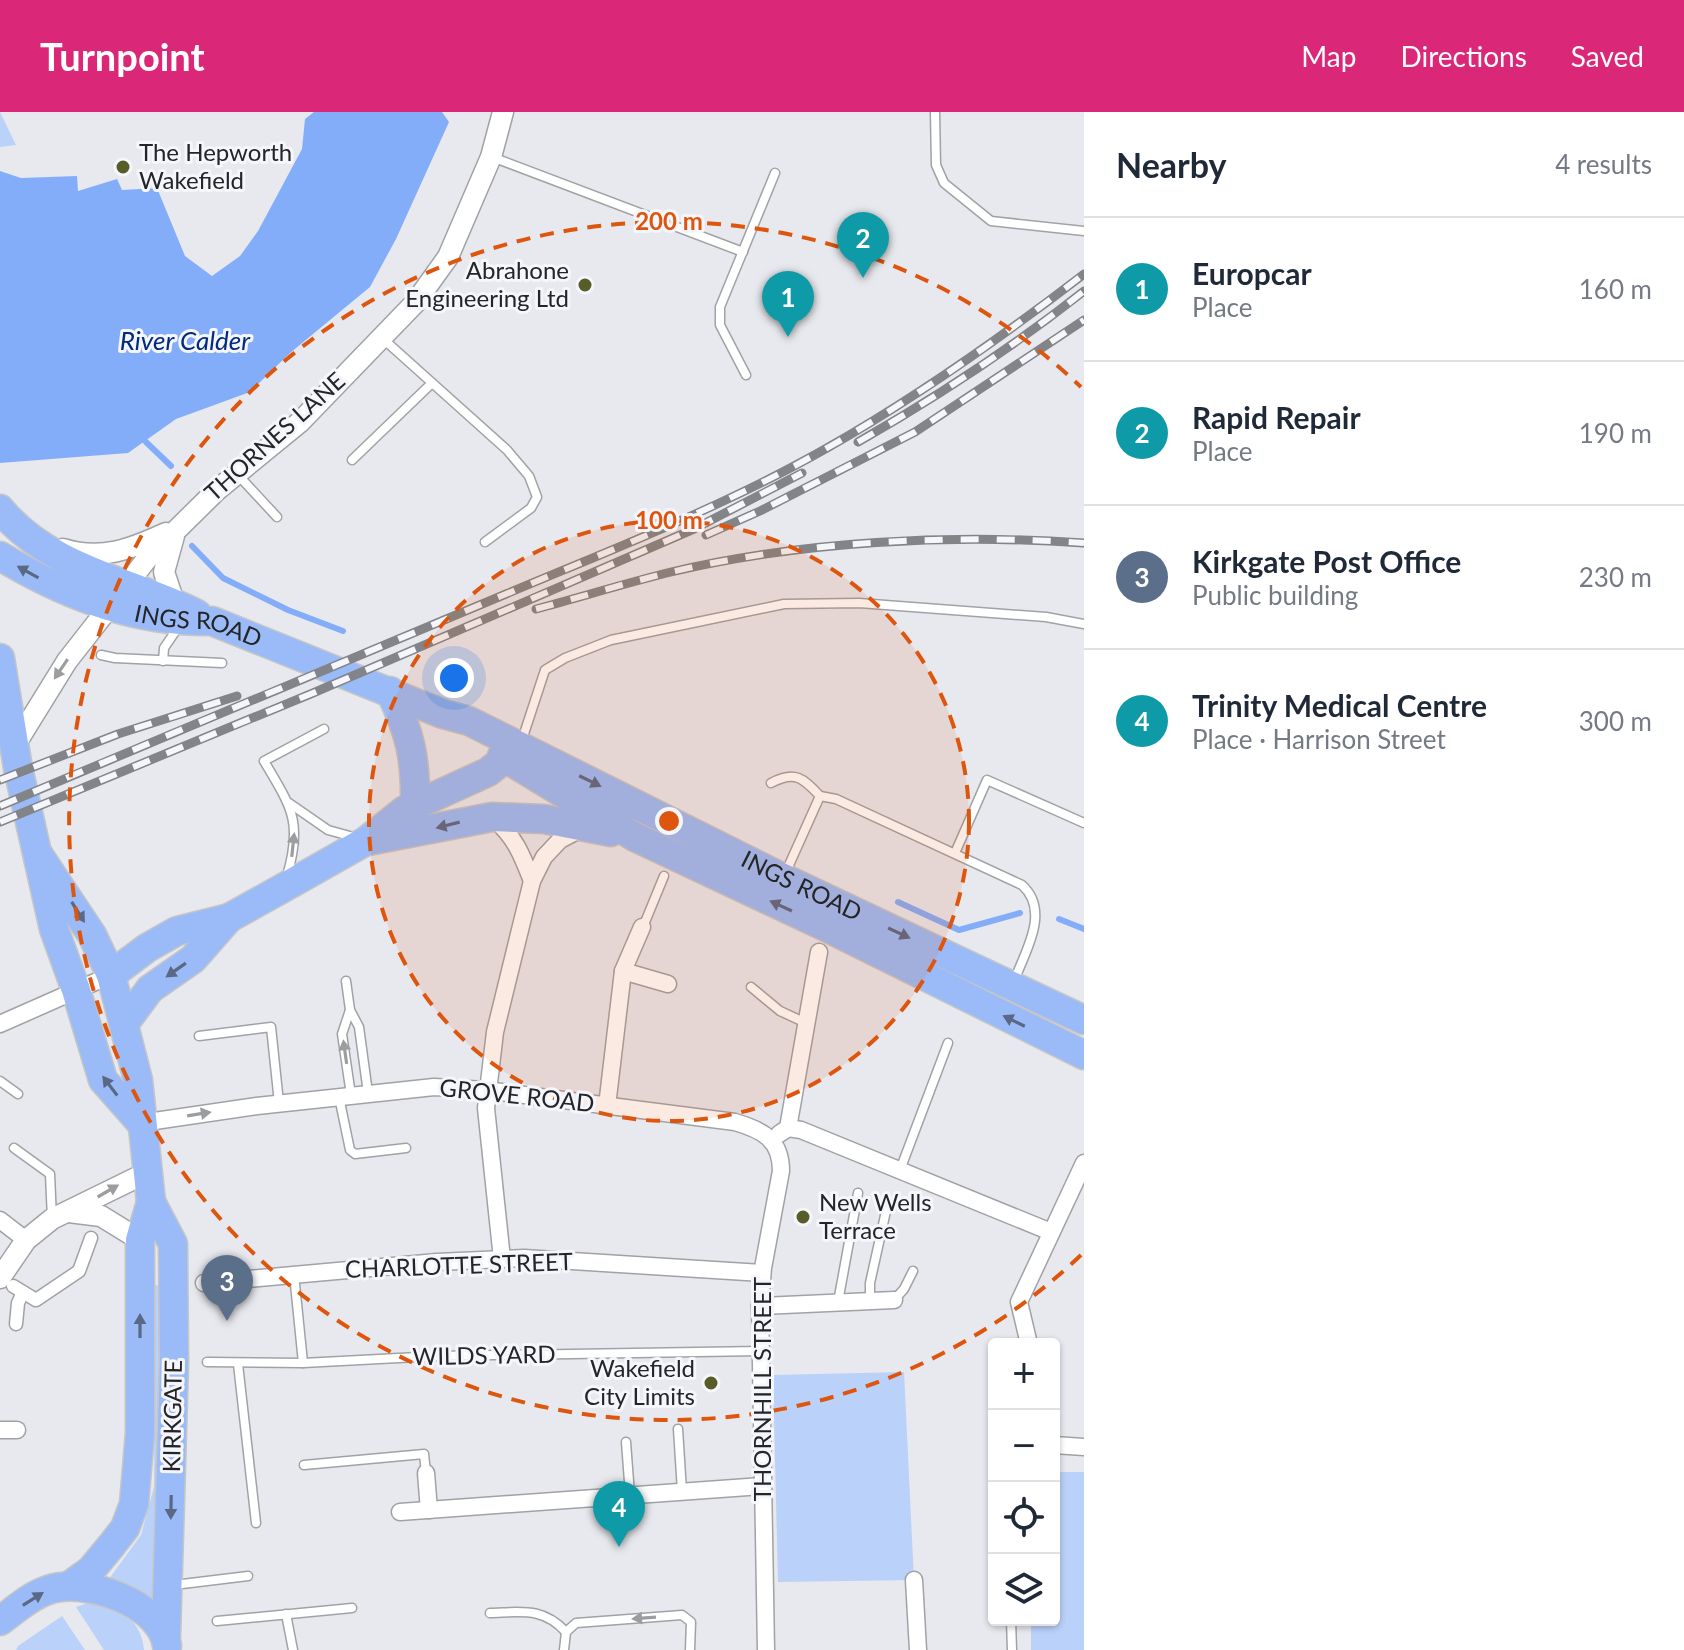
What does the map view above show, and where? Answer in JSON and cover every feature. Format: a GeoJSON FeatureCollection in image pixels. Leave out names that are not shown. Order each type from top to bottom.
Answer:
{"type":"FeatureCollection","features":[{"type":"Feature","properties":{"kind":"highway"},"geometry":{"type":"LineString","coordinates":[[0,509],[14,526],[32,540],[116,596]]}},
{"type":"Feature","properties":{"kind":"highway","name":"INGS ROAD"},"geometry":{"type":"LineString","coordinates":[[0,556],[33,576],[212,621],[443,714],[469,721],[635,837],[824,926],[1084,1055]]}},
{"type":"Feature","properties":{"kind":"highway","name":"KIRKGATE"},"geometry":{"type":"LineString","coordinates":[[1,672],[54,929],[103,1080],[141,1123]]}},
{"type":"Feature","properties":{"kind":"highway"},"geometry":{"type":"LineString","coordinates":[[390,691],[409,737],[414,759],[415,805]]}},
{"type":"Feature","properties":{"kind":"highway","name":"INGS ROAD"},"geometry":{"type":"LineString","coordinates":[[111,975],[147,948],[177,931],[229,918],[366,841],[415,805],[477,777],[513,753]]}},
{"type":"Feature","properties":{"kind":"highway","name":"INGS ROAD"},"geometry":{"type":"LineString","coordinates":[[513,753],[1084,1020]]}},
{"type":"Feature","properties":{"kind":"highway","name":"INGS ROAD"},"geometry":{"type":"LineString","coordinates":[[366,841],[492,817],[544,819],[635,837]]}},
{"type":"Feature","properties":{"kind":"highway","name":"KIRKGATE"},"geometry":{"type":"LineString","coordinates":[[38,854],[92,935],[111,975],[138,1080],[151,1202],[140,1240],[140,1433],[134,1504],[125,1528],[111,1546],[91,1570],[69,1586]]}},
{"type":"Feature","properties":{"kind":"highway","name":"INGS ROAD"},"geometry":{"type":"LineString","coordinates":[[124,1024],[150,989],[193,959],[229,918]]}},
{"type":"Feature","properties":{"kind":"highway","name":"KIRKGATE"},"geometry":{"type":"LineString","coordinates":[[151,1202],[173,1244],[174,1260],[167,1643]]}},
{"type":"Feature","properties":{"kind":"highway"},"geometry":{"type":"LineString","coordinates":[[0,1621],[36,1596],[69,1586],[91,1587],[124,1599],[154,1622],[167,1643]]}},
{"type":"Feature","properties":{"kind":"street","name":"THORNES LANE"},"geometry":{"type":"LineString","coordinates":[[15,745],[60,671],[116,596],[177,528],[300,422],[415,303],[448,257],[491,157],[503,112]]}},
{"type":"Feature","properties":{"kind":"street"},"geometry":{"type":"LineString","coordinates":[[32,540],[79,554],[103,555],[131,548],[177,528]]}},
{"type":"Feature","properties":{"kind":"street"},"geometry":{"type":"LineString","coordinates":[[177,528],[164,572],[178,612]]}},
{"type":"Feature","properties":{"kind":"street"},"geometry":{"type":"LineString","coordinates":[[492,817],[512,834],[532,881]]}},
{"type":"Feature","properties":{"kind":"street"},"geometry":{"type":"LineString","coordinates":[[502,1259],[486,1090],[495,1032],[532,881],[544,857],[560,840],[581,829],[593,828]]}},
{"type":"Feature","properties":{"kind":"street"},"geometry":{"type":"LineString","coordinates":[[607,1106],[623,971],[642,927]]}},
{"type":"Feature","properties":{"kind":"street"},"geometry":{"type":"LineString","coordinates":[[788,1128],[819,952]]}},
{"type":"Feature","properties":{"kind":"street"},"geometry":{"type":"LineString","coordinates":[[623,971],[668,984]]}},
{"type":"Feature","properties":{"kind":"street"},"geometry":{"type":"LineString","coordinates":[[0,1024],[111,975]]}},
{"type":"Feature","properties":{"kind":"street","name":"GROVE ROAD"},"geometry":{"type":"LineString","coordinates":[[141,1123],[279,1103],[434,1087],[486,1090],[735,1122],[754,1128],[771,1140]]}},
{"type":"Feature","properties":{"kind":"street"},"geometry":{"type":"LineString","coordinates":[[771,1140],[788,1128],[801,1130],[1051,1232]]}},
{"type":"Feature","properties":{"kind":"street","name":"THORNHILL STREET"},"geometry":{"type":"LineString","coordinates":[[766,1650],[760,1306],[762,1273],[781,1171],[781,1155],[771,1140]]}},
{"type":"Feature","properties":{"kind":"street"},"geometry":{"type":"LineString","coordinates":[[1028,1338],[1019,1302],[1084,1163]]}},
{"type":"Feature","properties":{"kind":"street"},"geometry":{"type":"LineString","coordinates":[[16,1324],[18,1303],[12,1285],[26,1240],[61,1216],[148,1172]]}},
{"type":"Feature","properties":{"kind":"street"},"geometry":{"type":"LineString","coordinates":[[61,1216],[101,1216],[140,1240]]}},
{"type":"Feature","properties":{"kind":"street"},"geometry":{"type":"LineString","coordinates":[[0,1220],[26,1240]]}},
{"type":"Feature","properties":{"kind":"street"},"geometry":{"type":"LineString","coordinates":[[12,1285],[36,1300],[79,1271],[91,1238]]}},
{"type":"Feature","properties":{"kind":"street","name":"CHARLOTTE STREET"},"geometry":{"type":"LineString","coordinates":[[204,1283],[502,1259],[603,1261],[762,1273]]}},
{"type":"Feature","properties":{"kind":"street"},"geometry":{"type":"LineString","coordinates":[[760,1306],[894,1300]]}},
{"type":"Feature","properties":{"kind":"street"},"geometry":{"type":"LineString","coordinates":[[1060,1445],[1084,1447]]}},
{"type":"Feature","properties":{"kind":"street"},"geometry":{"type":"LineString","coordinates":[[426,1473],[429,1510]]}},
{"type":"Feature","properties":{"kind":"street"},"geometry":{"type":"LineString","coordinates":[[400,1512],[762,1486]]}},
{"type":"Feature","properties":{"kind":"street"},"geometry":{"type":"LineString","coordinates":[[914,1580],[918,1650]]}},
{"type":"Feature","properties":{"kind":"lane"},"geometry":{"type":"LineString","coordinates":[[935,112],[936,165],[944,183],[991,221],[1084,231]]}},
{"type":"Feature","properties":{"kind":"lane"},"geometry":{"type":"LineString","coordinates":[[491,157],[743,252]]}},
{"type":"Feature","properties":{"kind":"lane"},"geometry":{"type":"LineString","coordinates":[[746,375],[720,325],[720,307],[775,173]]}},
{"type":"Feature","properties":{"kind":"lane"},"geometry":{"type":"LineString","coordinates":[[381,337],[507,450],[529,476],[537,497],[531,508],[485,542]]}},
{"type":"Feature","properties":{"kind":"lane"},"geometry":{"type":"LineString","coordinates":[[352,460],[432,383]]}},
{"type":"Feature","properties":{"kind":"lane"},"geometry":{"type":"LineString","coordinates":[[238,474],[277,517]]}},
{"type":"Feature","properties":{"kind":"lane"},"geometry":{"type":"LineString","coordinates":[[513,753],[545,670],[585,649],[640,632],[784,604],[859,603],[1046,617],[1084,624]]}},
{"type":"Feature","properties":{"kind":"lane"},"geometry":{"type":"LineString","coordinates":[[163,661],[164,648],[178,612]]}},
{"type":"Feature","properties":{"kind":"lane"},"geometry":{"type":"LineString","coordinates":[[101,655],[222,663]]}},
{"type":"Feature","properties":{"kind":"lane"},"geometry":{"type":"LineString","coordinates":[[283,888],[295,847],[294,819],[288,802],[264,761],[324,729]]}},
{"type":"Feature","properties":{"kind":"lane"},"geometry":{"type":"LineString","coordinates":[[771,783],[784,776],[793,776],[807,783],[820,796],[836,799],[1022,885],[1034,900],[1036,919],[1012,986]]}},
{"type":"Feature","properties":{"kind":"lane"},"geometry":{"type":"LineString","coordinates":[[955,853],[987,780],[1084,823]]}},
{"type":"Feature","properties":{"kind":"lane"},"geometry":{"type":"LineString","coordinates":[[783,878],[820,796]]}},
{"type":"Feature","properties":{"kind":"lane"},"geometry":{"type":"LineString","coordinates":[[288,802],[328,830],[366,841]]}},
{"type":"Feature","properties":{"kind":"lane"},"geometry":{"type":"LineString","coordinates":[[642,927],[664,876]]}},
{"type":"Feature","properties":{"kind":"lane"},"geometry":{"type":"LineString","coordinates":[[346,981],[350,1010],[359,1027],[350,1150],[355,1154],[406,1148]]}},
{"type":"Feature","properties":{"kind":"lane"},"geometry":{"type":"LineString","coordinates":[[751,987],[780,1011],[806,1023]]}},
{"type":"Feature","properties":{"kind":"lane"},"geometry":{"type":"LineString","coordinates":[[350,1010],[342,1034],[353,1095]]}},
{"type":"Feature","properties":{"kind":"lane"},"geometry":{"type":"LineString","coordinates":[[199,1036],[271,1027],[279,1103]]}},
{"type":"Feature","properties":{"kind":"lane"},"geometry":{"type":"LineString","coordinates":[[900,1170],[948,1043]]}},
{"type":"Feature","properties":{"kind":"lane"},"geometry":{"type":"LineString","coordinates":[[0,1081],[18,1094]]}},
{"type":"Feature","properties":{"kind":"lane"},"geometry":{"type":"LineString","coordinates":[[14,1148],[50,1174],[61,1216]]}},
{"type":"Feature","properties":{"kind":"lane"},"geometry":{"type":"LineString","coordinates":[[838,1303],[858,1193]]}},
{"type":"Feature","properties":{"kind":"lane"},"geometry":{"type":"LineString","coordinates":[[870,1301],[870,1283],[888,1202]]}},
{"type":"Feature","properties":{"kind":"lane"},"geometry":{"type":"LineString","coordinates":[[894,1300],[913,1271]]}},
{"type":"Feature","properties":{"kind":"lane"},"geometry":{"type":"LineString","coordinates":[[294,1274],[303,1363]]}},
{"type":"Feature","properties":{"kind":"lane","name":"WILDS YARD"},"geometry":{"type":"LineString","coordinates":[[207,1362],[303,1363],[437,1356],[761,1351]]}},
{"type":"Feature","properties":{"kind":"lane"},"geometry":{"type":"LineString","coordinates":[[238,1364],[256,1523]]}},
{"type":"Feature","properties":{"kind":"lane"},"geometry":{"type":"LineString","coordinates":[[678,1429],[682,1492]]}},
{"type":"Feature","properties":{"kind":"lane"},"geometry":{"type":"LineString","coordinates":[[626,1442],[630,1495]]}},
{"type":"Feature","properties":{"kind":"lane"},"geometry":{"type":"LineString","coordinates":[[304,1465],[424,1454],[426,1473]]}},
{"type":"Feature","properties":{"kind":"lane"},"geometry":{"type":"LineString","coordinates":[[169,1585],[248,1576]]}},
{"type":"Feature","properties":{"kind":"lane"},"geometry":{"type":"LineString","coordinates":[[217,1621],[352,1608]]}},
{"type":"Feature","properties":{"kind":"lane"},"geometry":{"type":"LineString","coordinates":[[490,1613],[540,1613],[554,1618],[566,1632]]}},
{"type":"Feature","properties":{"kind":"lane"},"geometry":{"type":"LineString","coordinates":[[286,1614],[293,1650]]}},
{"type":"Feature","properties":{"kind":"lane"},"geometry":{"type":"LineString","coordinates":[[564,1650],[566,1632],[576,1623],[682,1615],[691,1622],[690,1650]]}},
{"type":"Feature","properties":{"kind":"lane"},"geometry":{"type":"LineString","coordinates":[[1011,1626],[1012,1650]]}},
{"type":"Feature","properties":{"kind":"shaded area"},"geometry":{"type":"Polygon","coordinates":[[[0,112],[16,145],[0,147],[0,112]]]}},
{"type":"Feature","properties":{"kind":"shaded area"},"geometry":{"type":"Polygon","coordinates":[[[155,1285],[163,1286],[160,1303],[155,1602],[111,1584],[109,1579],[141,1535],[154,1487],[155,1285]]]}},
{"type":"Feature","properties":{"kind":"shaded area"},"geometry":{"type":"Polygon","coordinates":[[[904,1372],[914,1580],[778,1582],[773,1375],[904,1372]]]}},
{"type":"Feature","properties":{"kind":"shaded area"},"geometry":{"type":"Polygon","coordinates":[[[1060,1472],[1084,1472],[1084,1650],[1031,1650],[1031,1626],[1060,1626],[1060,1472]]]}},
{"type":"Feature","properties":{"kind":"shaded area"},"geometry":{"type":"Polygon","coordinates":[[[88,1603],[109,1607],[126,1615],[138,1629],[144,1650],[104,1650],[76,1607],[88,1603]]]}},
{"type":"Feature","properties":{"kind":"shaded area"},"geometry":{"type":"Polygon","coordinates":[[[62,1616],[85,1650],[16,1650],[18,1646],[62,1616]]]}},
{"type":"Feature","properties":{"kind":"water","name":"River Calder"},"geometry":{"type":"Polygon","coordinates":[[[314,112],[442,112],[449,122],[396,239],[370,287],[290,353],[250,392],[176,419],[128,453],[0,463],[0,171],[21,178],[77,176],[78,191],[117,179],[122,190],[157,188],[185,256],[212,276],[240,256],[258,231],[302,149],[305,119],[314,112]]]}},
{"type":"Feature","properties":{"kind":"waterway"},"geometry":{"type":"LineString","coordinates":[[146,442],[171,466]]}},
{"type":"Feature","properties":{"kind":"waterway"},"geometry":{"type":"LineString","coordinates":[[192,546],[223,578],[288,610],[343,631]]}},
{"type":"Feature","properties":{"kind":"waterway"},"geometry":{"type":"LineString","coordinates":[[898,902],[959,930],[1020,913]]}},
{"type":"Feature","properties":{"kind":"waterway"},"geometry":{"type":"LineString","coordinates":[[1059,919],[1084,929]]}},
{"type":"Feature","properties":{"kind":"railway"},"geometry":{"type":"LineString","coordinates":[[0,806],[628,543],[749,489],[894,408],[1084,274]]}},
{"type":"Feature","properties":{"kind":"railway"},"geometry":{"type":"LineString","coordinates":[[858,442],[974,371],[1084,291]]}},
{"type":"Feature","properties":{"kind":"railway"},"geometry":{"type":"LineString","coordinates":[[706,535],[915,432],[1084,320]]}},
{"type":"Feature","properties":{"kind":"railway"},"geometry":{"type":"LineString","coordinates":[[0,822],[313,693],[694,529],[802,473]]}},
{"type":"Feature","properties":{"kind":"railway"},"geometry":{"type":"LineString","coordinates":[[536,609],[671,572],[772,553],[929,540],[1084,543]]}},
{"type":"Feature","properties":{"kind":"railway"},"geometry":{"type":"LineString","coordinates":[[0,780],[118,734],[237,696]]}},
{"type":"Feature","properties":{"kind":"place","name":"The Hepworth Wakefield"},"geometry":{"type":"Point","coordinates":[123,167]}},
{"type":"Feature","properties":{"kind":"place","name":"Rapid Repair"},"geometry":{"type":"Point","coordinates":[863,278]}},
{"type":"Feature","properties":{"kind":"place","name":"Abrahone Engineering Ltd"},"geometry":{"type":"Point","coordinates":[585,285]}},
{"type":"Feature","properties":{"kind":"place","name":"Europcar"},"geometry":{"type":"Point","coordinates":[788,337]}},
{"type":"Feature","properties":{"kind":"place","name":"New Wells Terrace"},"geometry":{"type":"Point","coordinates":[803,1217]}},
{"type":"Feature","properties":{"kind":"place","name":"Kirkgate Post Office"},"geometry":{"type":"Point","coordinates":[227,1321]}},
{"type":"Feature","properties":{"kind":"place","name":"Wakefield City Limits"},"geometry":{"type":"Point","coordinates":[711,1383]}},
{"type":"Feature","properties":{"kind":"place","name":"Trinity Medical Centre"},"geometry":{"type":"Point","coordinates":[619,1547]}}]}
